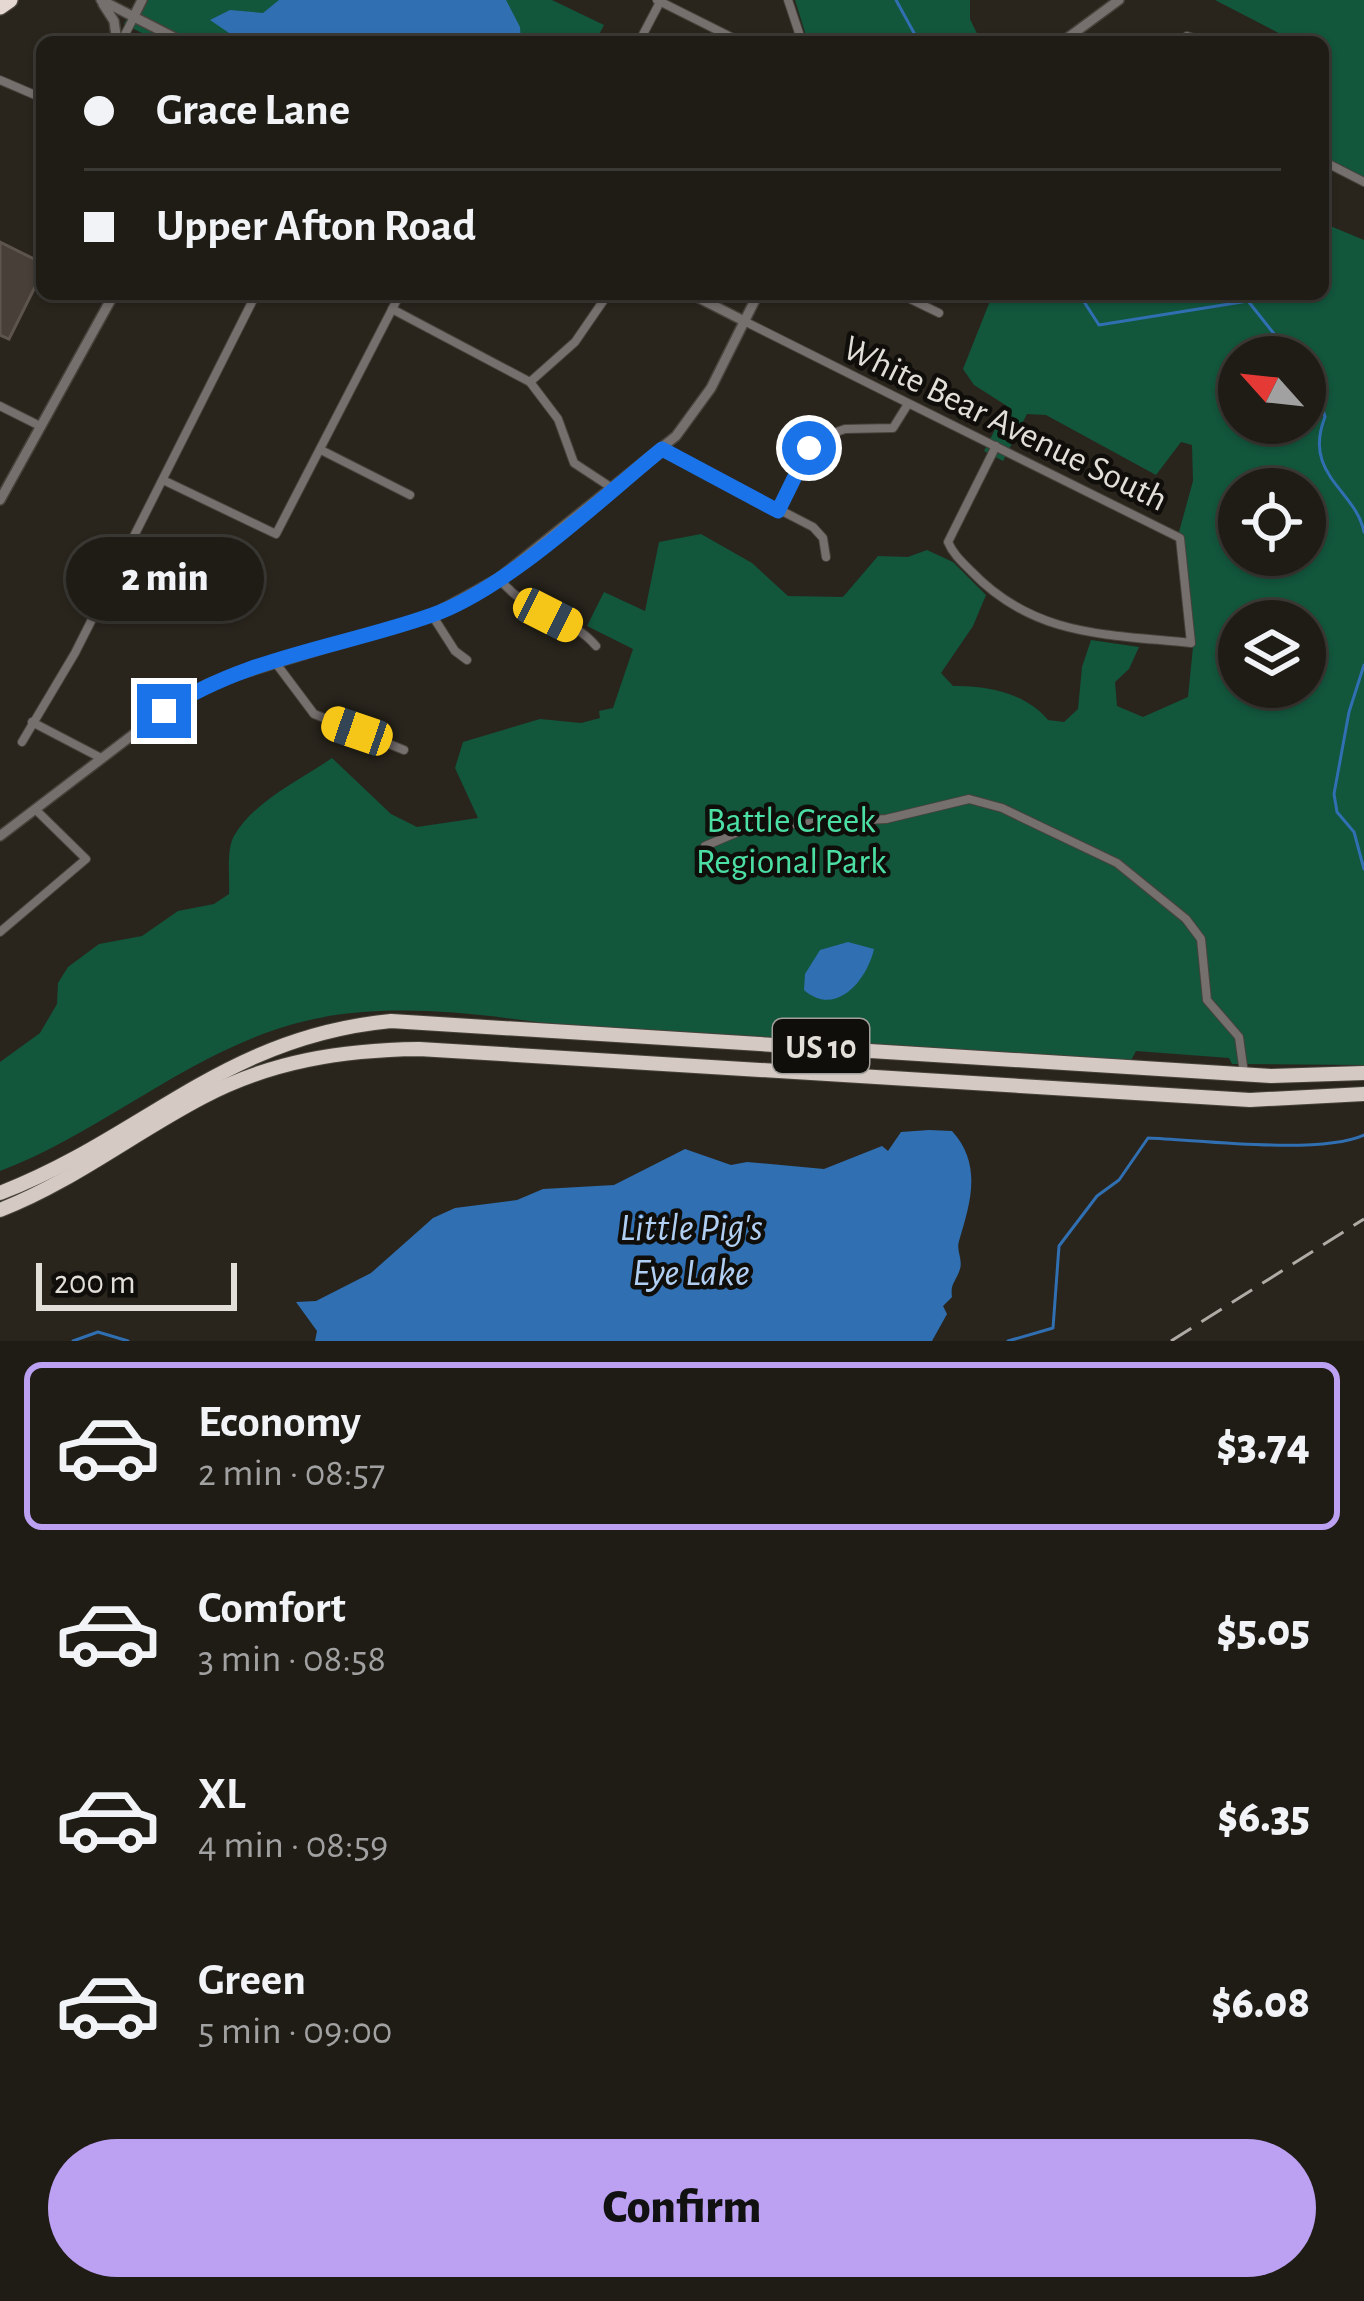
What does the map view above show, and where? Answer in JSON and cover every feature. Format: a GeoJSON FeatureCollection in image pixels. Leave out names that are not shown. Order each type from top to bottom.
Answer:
{"type":"FeatureCollection","features":[{"type":"Feature","properties":{"kind":"highway"},"geometry":{"type":"LineString","coordinates":[[0,8],[10,0]]}},
{"type":"Feature","properties":{"kind":"highway","name":"US 10"},"geometry":{"type":"LineString","coordinates":[[0,1193],[249,1056],[325,1031],[392,1021],[1305,1077],[1364,1073]]}},
{"type":"Feature","properties":{"kind":"highway","name":"US 10"},"geometry":{"type":"LineString","coordinates":[[0,1210],[44,1191],[222,1088],[294,1062],[370,1050],[419,1049],[1250,1100],[1364,1094]]}},
{"type":"Feature","properties":{"kind":"street"},"geometry":{"type":"LineString","coordinates":[[101,0],[130,0]]}},
{"type":"Feature","properties":{"kind":"street"},"geometry":{"type":"LineString","coordinates":[[101,0],[172,36]]}},
{"type":"Feature","properties":{"kind":"street"},"geometry":{"type":"LineString","coordinates":[[101,0],[118,36]]}},
{"type":"Feature","properties":{"kind":"street"},"geometry":{"type":"LineString","coordinates":[[122,36],[142,0]]}},
{"type":"Feature","properties":{"kind":"street"},"geometry":{"type":"LineString","coordinates":[[788,0],[800,36]]}},
{"type":"Feature","properties":{"kind":"street"},"geometry":{"type":"LineString","coordinates":[[1070,36],[1119,0]]}},
{"type":"Feature","properties":{"kind":"street"},"geometry":{"type":"LineString","coordinates":[[642,36],[659,1],[729,36]]}},
{"type":"Feature","properties":{"kind":"street"},"geometry":{"type":"LineString","coordinates":[[0,80],[36,95]]}},
{"type":"Feature","properties":{"kind":"street"},"geometry":{"type":"LineString","coordinates":[[1329,164],[1364,182]]}},
{"type":"Feature","properties":{"kind":"street"},"geometry":{"type":"LineString","coordinates":[[0,500],[111,300]]}},
{"type":"Feature","properties":{"kind":"street"},"geometry":{"type":"LineString","coordinates":[[22,742],[75,653],[253,300]]}},
{"type":"Feature","properties":{"kind":"street"},"geometry":{"type":"LineString","coordinates":[[163,480],[276,534],[397,300]]}},
{"type":"Feature","properties":{"kind":"street"},"geometry":{"type":"LineString","coordinates":[[530,382],[575,342],[604,300]]}},
{"type":"Feature","properties":{"kind":"street"},"geometry":{"type":"LineString","coordinates":[[703,300],[744,321]]}},
{"type":"Feature","properties":{"kind":"street"},"geometry":{"type":"LineString","coordinates":[[0,836],[201,688],[274,661],[432,615],[499,578],[662,449],[701,405],[755,300]]}},
{"type":"Feature","properties":{"kind":"street"},"geometry":{"type":"LineString","coordinates":[[912,300],[939,314]]}},
{"type":"Feature","properties":{"kind":"street"},"geometry":{"type":"LineString","coordinates":[[392,309],[530,382],[558,418],[574,463],[613,489]]}},
{"type":"Feature","properties":{"kind":"street","name":"White Bear Avenue South"},"geometry":{"type":"LineString","coordinates":[[744,321],[908,404],[996,446],[1180,538],[1191,643],[1089,632],[1024,613],[997,598],[948,542],[996,446]]}},
{"type":"Feature","properties":{"kind":"street"},"geometry":{"type":"LineString","coordinates":[[778,511],[816,441],[838,430],[893,428],[908,404]]}},
{"type":"Feature","properties":{"kind":"street"},"geometry":{"type":"LineString","coordinates":[[0,406],[38,425]]}},
{"type":"Feature","properties":{"kind":"street"},"geometry":{"type":"LineString","coordinates":[[662,449],[818,532],[826,557]]}},
{"type":"Feature","properties":{"kind":"street"},"geometry":{"type":"LineString","coordinates":[[321,450],[410,495]]}},
{"type":"Feature","properties":{"kind":"street"},"geometry":{"type":"LineString","coordinates":[[499,578],[517,598],[579,631],[596,646]]}},
{"type":"Feature","properties":{"kind":"street"},"geometry":{"type":"LineString","coordinates":[[432,615],[455,651],[467,660]]}},
{"type":"Feature","properties":{"kind":"street"},"geometry":{"type":"LineString","coordinates":[[274,661],[314,714],[404,750]]}},
{"type":"Feature","properties":{"kind":"street"},"geometry":{"type":"LineString","coordinates":[[32,722],[101,758]]}},
{"type":"Feature","properties":{"kind":"street"},"geometry":{"type":"LineString","coordinates":[[705,846],[752,826],[886,819],[969,800],[1002,808],[1117,863],[1186,919],[1201,939],[1207,1000],[1239,1037],[1244,1073]]}},
{"type":"Feature","properties":{"kind":"street"},"geometry":{"type":"LineString","coordinates":[[0,932],[86,859],[34,808]]}},
{"type":"Feature","properties":{"kind":"green space"},"geometry":{"type":"Polygon","coordinates":[[[137,0],[552,0],[604,25],[598,36],[148,36],[124,24],[137,0]]]}},
{"type":"Feature","properties":{"kind":"green space"},"geometry":{"type":"Polygon","coordinates":[[[795,0],[970,0],[970,19],[978,36],[806,36],[795,0]]]}},
{"type":"Feature","properties":{"kind":"green space"},"geometry":{"type":"Polygon","coordinates":[[[1215,0],[1364,0],[1364,177],[1329,160],[1329,36],[1284,36],[1215,0]]]}},
{"type":"Feature","properties":{"kind":"green space","name":"Battle Creek Regional Park"},"geometry":{"type":"Polygon","coordinates":[[[1329,225],[1364,240],[1364,1065],[1232,1064],[1229,1058],[1136,1051],[1127,1068],[705,1041],[473,1014],[343,1014],[301,1022],[222,1051],[76,1135],[0,1171],[0,1062],[40,1033],[57,1004],[58,983],[68,967],[99,944],[142,936],[178,911],[214,904],[229,894],[230,849],[243,824],[265,802],[332,758],[391,814],[417,827],[478,818],[455,768],[463,742],[540,719],[581,723],[613,708],[633,649],[587,626],[604,592],[645,611],[659,542],[701,534],[752,563],[788,596],[843,597],[878,556],[908,557],[927,550],[953,562],[986,595],[973,626],[941,673],[953,686],[1005,692],[1029,703],[1048,720],[1064,722],[1078,709],[1082,667],[1091,640],[1139,647],[1129,669],[1115,682],[1117,706],[1143,717],[1188,697],[1193,647],[1179,532],[1193,481],[1192,445],[1181,442],[1156,475],[1046,415],[1027,414],[1003,461],[984,451],[1007,406],[974,385],[963,369],[989,300],[1329,300],[1329,225]]]}},
{"type":"Feature","properties":{"kind":"water"},"geometry":{"type":"Polygon","coordinates":[[[279,0],[506,0],[521,36],[237,36],[210,20],[230,10],[263,13],[279,0]]]}},
{"type":"Feature","properties":{"kind":"water"},"geometry":{"type":"Polygon","coordinates":[[[848,942],[874,949],[857,983],[838,998],[827,1000],[804,990],[805,974],[820,950],[848,942]]]}},
{"type":"Feature","properties":{"kind":"water","name":"Little Pig's Eye Lake"},"geometry":{"type":"Polygon","coordinates":[[[952,1131],[971,1171],[958,1245],[960,1269],[952,1297],[943,1306],[947,1314],[932,1341],[315,1341],[317,1331],[296,1302],[316,1301],[371,1273],[433,1218],[455,1208],[517,1200],[543,1189],[614,1185],[685,1149],[731,1165],[747,1162],[824,1169],[882,1146],[888,1151],[901,1132],[952,1131]]]}},
{"type":"Feature","properties":{"kind":"building"},"geometry":{"type":"Polygon","coordinates":[[[0,242],[36,260],[36,285],[9,339],[0,335],[0,242]]]}},
{"type":"Feature","properties":{"kind":"waterway"},"geometry":{"type":"LineString","coordinates":[[896,0],[916,36]]}},
{"type":"Feature","properties":{"kind":"waterway"},"geometry":{"type":"LineString","coordinates":[[1083,300],[1099,325],[1248,301],[1275,336]]}},
{"type":"Feature","properties":{"kind":"waterway"},"geometry":{"type":"LineString","coordinates":[[1320,444],[1325,468],[1364,532]]}},
{"type":"Feature","properties":{"kind":"waterway"},"geometry":{"type":"LineString","coordinates":[[1364,665],[1349,712],[1334,794],[1337,812],[1354,832],[1364,869]]}},
{"type":"Feature","properties":{"kind":"waterway"},"geometry":{"type":"LineString","coordinates":[[1008,1341],[1053,1328],[1059,1246],[1097,1196],[1119,1180],[1148,1138],[1290,1145],[1364,1135]]}},
{"type":"Feature","properties":{"kind":"waterway"},"geometry":{"type":"LineString","coordinates":[[73,1341],[98,1332],[128,1341]]}},
{"type":"Feature","properties":{"kind":"railway"},"geometry":{"type":"LineString","coordinates":[[1171,1341],[1364,1219]]}},
{"type":"Feature","properties":{"kind":"route"},"geometry":{"type":"LineString","coordinates":[[164,711],[208,684],[432,615],[472,596],[662,449],[778,511],[809,448]]}}]}
